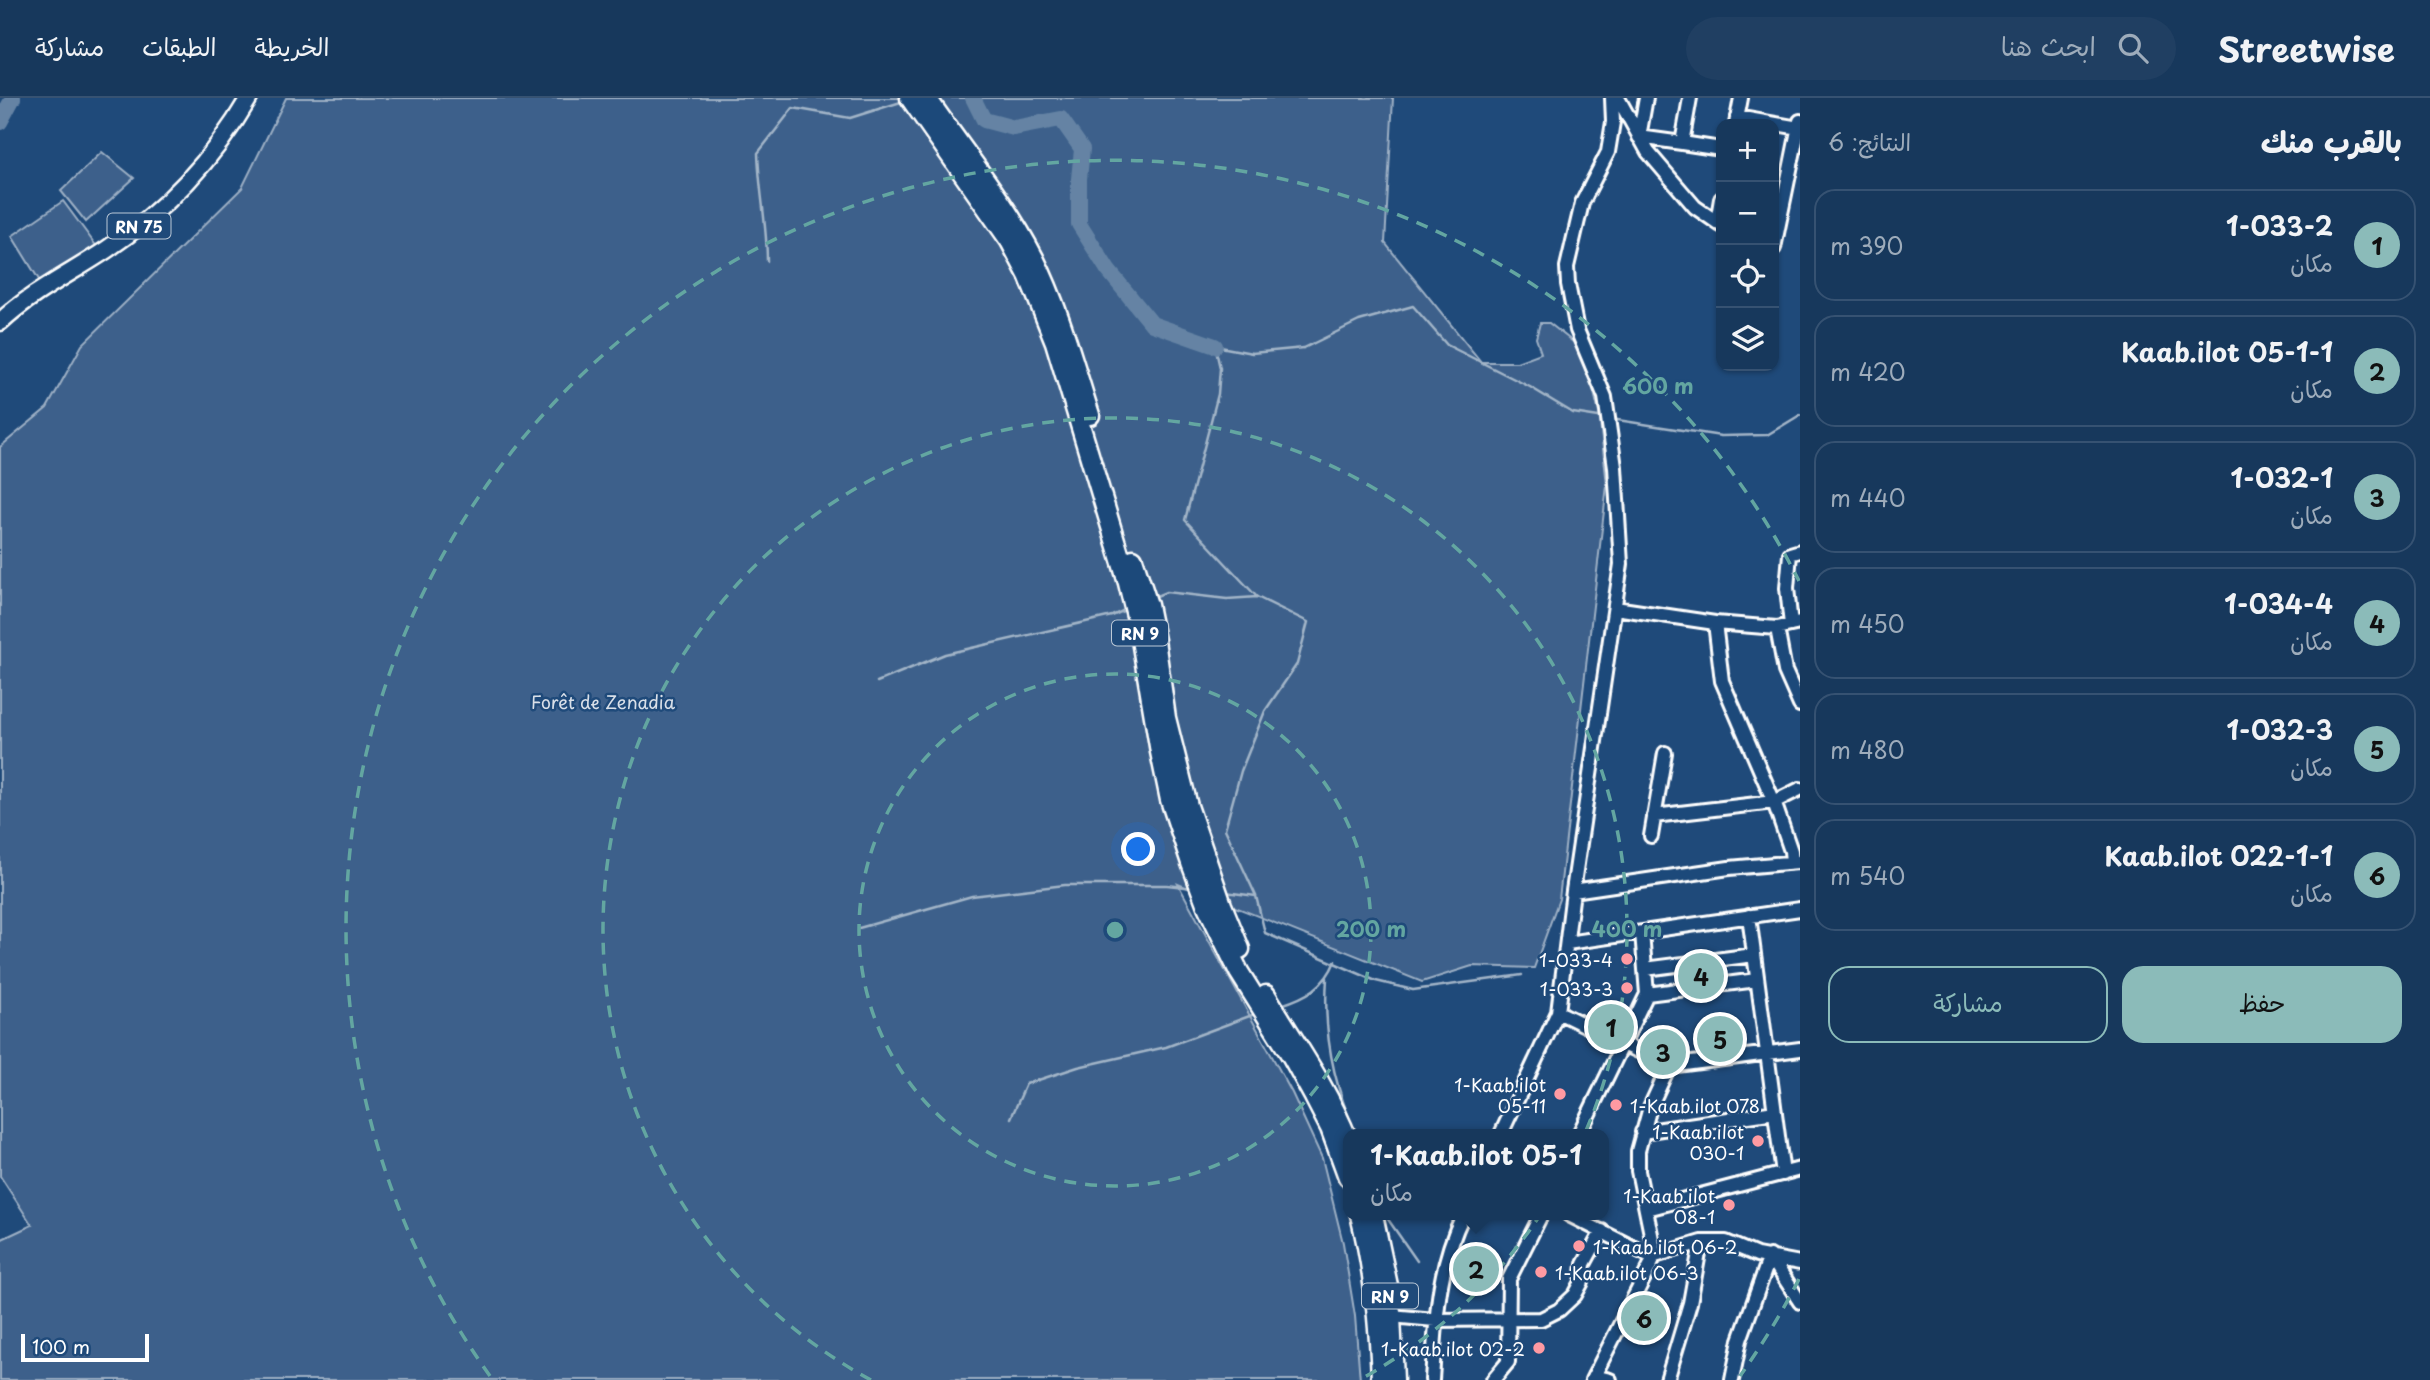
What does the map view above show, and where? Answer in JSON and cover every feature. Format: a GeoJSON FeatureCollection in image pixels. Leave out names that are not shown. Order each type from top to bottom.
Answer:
{"type":"FeatureCollection","features":[{"type":"Feature","properties":{"kind":"highway","name":"RN 9"},"geometry":{"type":"LineString","coordinates":[[910,98],[1010,241],[1041,307],[1055,342],[1128,583],[1139,628],[1170,800],[1191,863],[1207,906],[1239,972],[1314,1097],[1330,1128],[1343,1163]]}},
{"type":"Feature","properties":{"kind":"highway","name":"RN 9"},"geometry":{"type":"LineString","coordinates":[[927,98],[1023,239],[1055,307],[1148,605],[1171,744],[1201,848],[1251,971],[1324,1088],[1343,1129]]}},
{"type":"Feature","properties":{"kind":"highway","name":"RN 9"},"geometry":{"type":"LineString","coordinates":[[1361,1220],[1377,1301],[1381,1380]]}},
{"type":"Feature","properties":{"kind":"highway","name":"RN 9"},"geometry":{"type":"LineString","coordinates":[[1374,1220],[1385,1264],[1394,1380]]}},
{"type":"Feature","properties":{"kind":"main road","name":"RN 75"},"geometry":{"type":"LineString","coordinates":[[0,322],[28,298],[105,250],[171,200],[216,149],[249,98]]}},
{"type":"Feature","properties":{"kind":"street"},"geometry":{"type":"LineString","coordinates":[[1503,1129],[1558,1012],[1621,564],[1614,455],[1605,397],[1577,330],[1567,267],[1582,203],[1608,152],[1613,122],[1612,98]]}},
{"type":"Feature","properties":{"kind":"street"},"geometry":{"type":"LineString","coordinates":[[1618,98],[1648,152],[1695,207],[1716,221]]}},
{"type":"Feature","properties":{"kind":"street"},"geometry":{"type":"LineString","coordinates":[[1639,137],[1646,98]]}},
{"type":"Feature","properties":{"kind":"street"},"geometry":{"type":"LineString","coordinates":[[1682,144],[1690,98]]}},
{"type":"Feature","properties":{"kind":"street"},"geometry":{"type":"LineString","coordinates":[[1737,119],[1741,98]]}},
{"type":"Feature","properties":{"kind":"street"},"geometry":{"type":"LineString","coordinates":[[1775,245],[1799,125],[1779,124]]}},
{"type":"Feature","properties":{"kind":"street"},"geometry":{"type":"LineString","coordinates":[[1639,137],[1716,148]]}},
{"type":"Feature","properties":{"kind":"street"},"geometry":{"type":"LineString","coordinates":[[1615,608],[1715,623],[1777,628],[1796,624],[1787,588],[1790,554],[1800,551]]}},
{"type":"Feature","properties":{"kind":"street"},"geometry":{"type":"LineString","coordinates":[[1573,891],[1729,868],[1796,862],[1774,802],[1722,681],[1715,623]]}},
{"type":"Feature","properties":{"kind":"street"},"geometry":{"type":"LineString","coordinates":[[1777,628],[1785,671],[1800,705]]}},
{"type":"Feature","properties":{"kind":"street"},"geometry":{"type":"LineString","coordinates":[[1651,836],[1665,753]]}},
{"type":"Feature","properties":{"kind":"street"},"geometry":{"type":"LineString","coordinates":[[1654,816],[1774,802],[1800,789]]}},
{"type":"Feature","properties":{"kind":"street"},"geometry":{"type":"LineString","coordinates":[[1567,943],[1800,909]]}},
{"type":"Feature","properties":{"kind":"street"},"geometry":{"type":"LineString","coordinates":[[1749,916],[1783,1174]]}},
{"type":"Feature","properties":{"kind":"street"},"geometry":{"type":"LineString","coordinates":[[1581,1129],[1647,994],[1642,932]]}},
{"type":"Feature","properties":{"kind":"street"},"geometry":{"type":"LineString","coordinates":[[1645,969],[1754,956]]}},
{"type":"Feature","properties":{"kind":"street"},"geometry":{"type":"LineString","coordinates":[[1647,994],[1757,980]]}},
{"type":"Feature","properties":{"kind":"street"},"geometry":{"type":"LineString","coordinates":[[1558,1012],[1669,1066],[1800,1049]]}},
{"type":"Feature","properties":{"kind":"street"},"geometry":{"type":"LineString","coordinates":[[1610,1380],[1593,1378],[1652,1262],[1653,1244],[1639,1171],[1639,1151],[1650,1107],[1669,1066]]}},
{"type":"Feature","properties":{"kind":"street"},"geometry":{"type":"LineString","coordinates":[[1642,1132],[1775,1112]]}},
{"type":"Feature","properties":{"kind":"street"},"geometry":{"type":"LineString","coordinates":[[1647,1209],[1800,1169]]}},
{"type":"Feature","properties":{"kind":"street"},"geometry":{"type":"LineString","coordinates":[[1432,1380],[1435,1320],[1444,1262],[1461,1220]]}},
{"type":"Feature","properties":{"kind":"street"},"geometry":{"type":"LineString","coordinates":[[1493,1380],[1508,1362],[1509,1279],[1538,1220]]}},
{"type":"Feature","properties":{"kind":"street"},"geometry":{"type":"LineString","coordinates":[[1579,1220],[1652,1257],[1702,1242],[1726,1242],[1757,1255],[1800,1264]]}},
{"type":"Feature","properties":{"kind":"street"},"geometry":{"type":"LineString","coordinates":[[1391,1316],[1435,1320],[1507,1317],[1541,1319],[1559,1310],[1576,1295],[1582,1282],[1584,1265],[1602,1231]]}},
{"type":"Feature","properties":{"kind":"street"},"geometry":{"type":"LineString","coordinates":[[1667,1380],[1690,1303],[1702,1242]]}},
{"type":"Feature","properties":{"kind":"street"},"geometry":{"type":"LineString","coordinates":[[1770,1256],[1800,1302]]}},
{"type":"Feature","properties":{"kind":"street"},"geometry":{"type":"LineString","coordinates":[[1732,1380],[1740,1340],[1770,1256]]}},
{"type":"Feature","properties":{"kind":"green space","name":"Forêt de Zenadia"},"geometry":{"type":"Polygon","coordinates":[[[286,98],[1393,98],[1385,243],[1481,362],[1517,362],[1541,353],[1536,338],[1540,323],[1549,323],[1573,342],[1589,372],[1599,413],[1607,485],[1559,899],[1534,968],[1472,966],[1422,982],[1178,884],[1292,1093],[1322,1158],[1343,1243],[1355,1316],[1360,1380],[0,1380],[0,1240],[32,1225],[0,1176],[0,447],[47,408],[82,345],[242,188],[286,98]]]}},
{"type":"Feature","properties":{"kind":"green space"},"geometry":{"type":"Polygon","coordinates":[[[102,152],[134,178],[86,222],[61,191],[102,152]]]}},
{"type":"Feature","properties":{"kind":"green space"},"geometry":{"type":"Polygon","coordinates":[[[63,201],[97,247],[41,283],[12,236],[63,201]]]}},
{"type":"Feature","properties":{"kind":"waterway"},"geometry":{"type":"LineString","coordinates":[[0,122],[13,98]]}},
{"type":"Feature","properties":{"kind":"waterway"},"geometry":{"type":"LineString","coordinates":[[973,98],[984,120],[1014,128],[1061,119],[1082,149],[1079,224],[1108,270],[1152,324],[1215,346]]}},
{"type":"Feature","properties":{"kind":"waterway"},"geometry":{"type":"LineString","coordinates":[[767,261],[758,153],[793,108],[850,118],[904,101]]}},
{"type":"Feature","properties":{"kind":"waterway"},"geometry":{"type":"LineString","coordinates":[[1522,975],[1413,990],[1376,981],[1265,933],[1256,896],[1225,829],[1241,771],[1265,711],[1297,664],[1308,622],[1257,597],[1185,520],[1218,394],[1220,368],[1215,346],[1252,353],[1304,348],[1359,321],[1413,306],[1447,345],[1530,387],[1573,413],[1605,418]]}},
{"type":"Feature","properties":{"kind":"waterway"},"geometry":{"type":"LineString","coordinates":[[1611,419],[1721,436],[1767,435],[1800,415]]}},
{"type":"Feature","properties":{"kind":"waterway"},"geometry":{"type":"LineString","coordinates":[[1154,597],[1166,592],[1227,599],[1257,597]]}},
{"type":"Feature","properties":{"kind":"waterway"},"geometry":{"type":"LineString","coordinates":[[877,682],[945,654],[1112,616],[1129,608]]}},
{"type":"Feature","properties":{"kind":"waterway"},"geometry":{"type":"LineString","coordinates":[[859,928],[972,896],[1065,885],[1167,885],[1194,888]]}},
{"type":"Feature","properties":{"kind":"waterway"},"geometry":{"type":"LineString","coordinates":[[1225,892],[1256,896]]}},
{"type":"Feature","properties":{"kind":"waterway"},"geometry":{"type":"LineString","coordinates":[[1281,1005],[1314,990],[1326,978],[1335,961]]}},
{"type":"Feature","properties":{"kind":"waterway"},"geometry":{"type":"LineString","coordinates":[[1327,978],[1331,1058],[1341,1096],[1354,1129]]}},
{"type":"Feature","properties":{"kind":"waterway"},"geometry":{"type":"LineString","coordinates":[[1011,1118],[1026,1084],[1078,1067],[1166,1047],[1255,1014]]}},
{"type":"Feature","properties":{"kind":"waterway"},"geometry":{"type":"LineString","coordinates":[[1388,1220],[1417,1261]]}},
{"type":"Feature","properties":{"kind":"place","name":"1-033-4"},"geometry":{"type":"Point","coordinates":[1627,959]}},
{"type":"Feature","properties":{"kind":"place","name":"1-034-4"},"geometry":{"type":"Point","coordinates":[1701,976]}},
{"type":"Feature","properties":{"kind":"place","name":"1-033-3"},"geometry":{"type":"Point","coordinates":[1627,988]}},
{"type":"Feature","properties":{"kind":"place","name":"1-033-2"},"geometry":{"type":"Point","coordinates":[1611,1027]}},
{"type":"Feature","properties":{"kind":"place","name":"1-032-3"},"geometry":{"type":"Point","coordinates":[1720,1039]}},
{"type":"Feature","properties":{"kind":"place","name":"1-032-1"},"geometry":{"type":"Point","coordinates":[1663,1052]}},
{"type":"Feature","properties":{"kind":"place","name":"1-Kaab.ilot 05-11"},"geometry":{"type":"Point","coordinates":[1560,1094]}},
{"type":"Feature","properties":{"kind":"place","name":"1-Kaab.ilot 078"},"geometry":{"type":"Point","coordinates":[1616,1105]}},
{"type":"Feature","properties":{"kind":"place","name":"1-Kaab.ilot 030-1"},"geometry":{"type":"Point","coordinates":[1758,1141]}},
{"type":"Feature","properties":{"kind":"place","name":"1-Kaab.ilot 08-1"},"geometry":{"type":"Point","coordinates":[1729,1205]}},
{"type":"Feature","properties":{"kind":"place","name":"1-Kaab.ilot 06-2"},"geometry":{"type":"Point","coordinates":[1579,1246]}},
{"type":"Feature","properties":{"kind":"place","name":"1-Kaab.ilot 05-1"},"geometry":{"type":"Point","coordinates":[1476,1269]}},
{"type":"Feature","properties":{"kind":"place","name":"1-Kaab.ilot 06-3"},"geometry":{"type":"Point","coordinates":[1541,1272]}},
{"type":"Feature","properties":{"kind":"place","name":"1-Kaab.ilot 022-1"},"geometry":{"type":"Point","coordinates":[1644,1318]}},
{"type":"Feature","properties":{"kind":"place","name":"1-Kaab.ilot 02-2"},"geometry":{"type":"Point","coordinates":[1539,1348]}}]}
